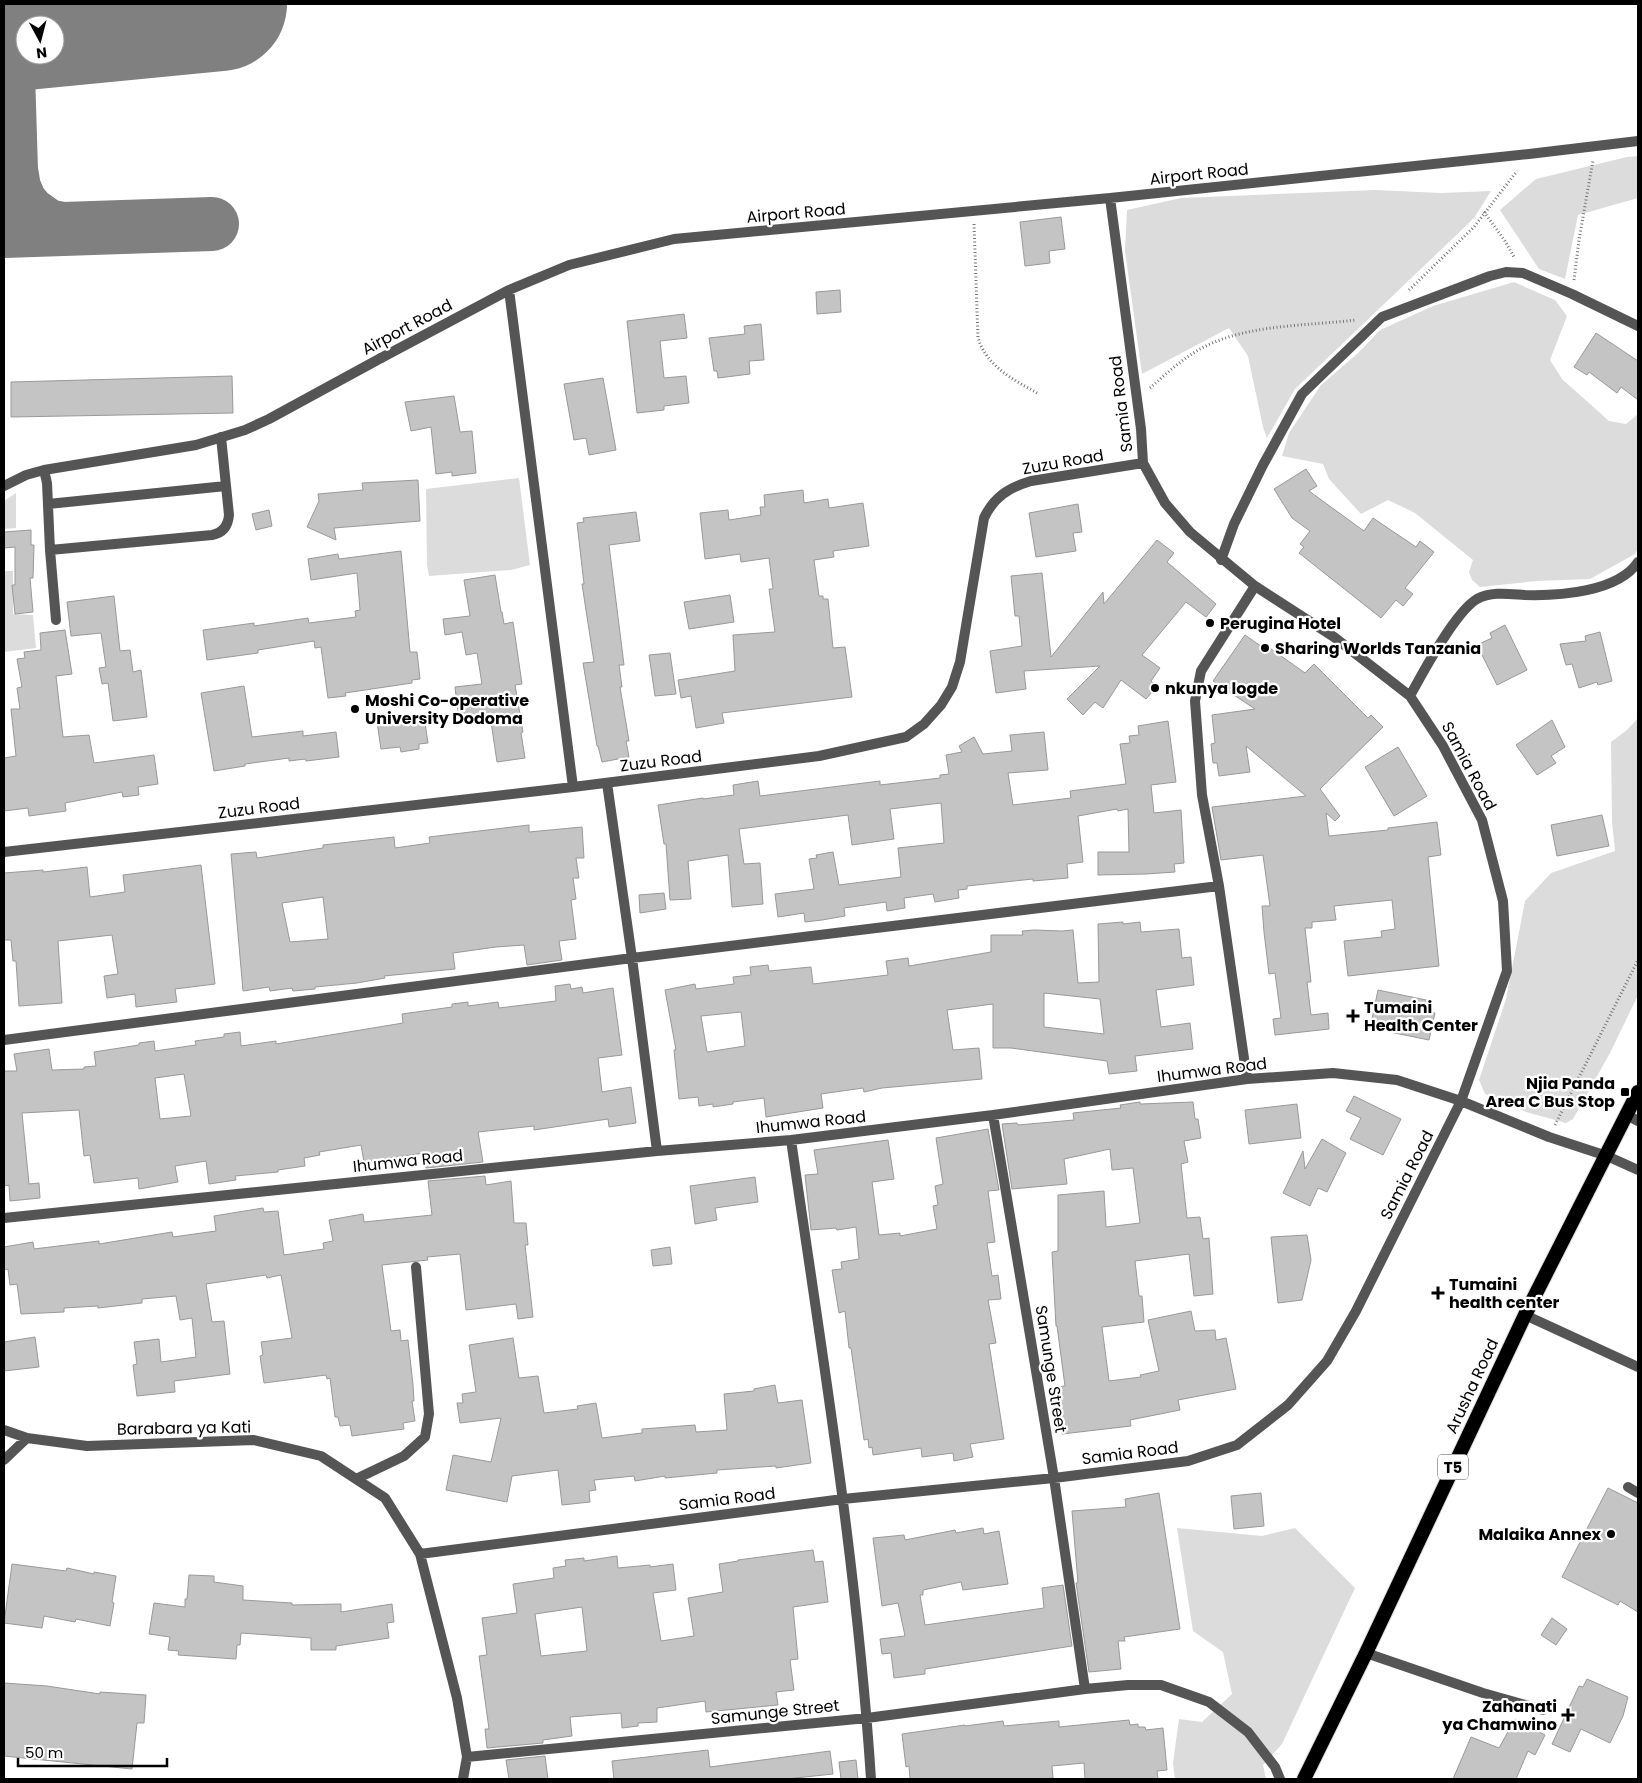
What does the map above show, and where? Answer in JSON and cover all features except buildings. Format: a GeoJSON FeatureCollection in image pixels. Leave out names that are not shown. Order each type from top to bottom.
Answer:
{"type":"FeatureCollection","features":[{"type":"Feature","properties":{"kind":"highway","name":"Arusha Road"},"geometry":{"type":"LineString","coordinates":[[1304,1779],[1366,1653],[1525,1315],[1607,1156],[1633,1118],[1638,1092]]}},
{"type":"Feature","properties":{"kind":"street","name":"Airport Road"},"geometry":{"type":"LineString","coordinates":[[4,486],[26,475],[44,470],[196,445],[245,430],[269,419],[509,290],[569,265],[674,239],[1110,198],[1638,141]]}},
{"type":"Feature","properties":{"kind":"street","name":"Samia Road"},"geometry":{"type":"LineString","coordinates":[[420,1554],[843,1499],[1054,1478],[1188,1461],[1237,1445],[1288,1405],[1327,1361],[1356,1310],[1461,1101],[1507,971],[1503,901],[1482,820],[1444,746],[1410,696],[1334,637],[1255,586],[1221,560],[1190,532],[1165,503],[1143,463],[1137,399],[1110,198]]}},
{"type":"Feature","properties":{"kind":"street"},"geometry":{"type":"LineString","coordinates":[[1221,560],[1234,524],[1263,465],[1302,394],[1382,317],[1490,276],[1506,272],[1522,273],[1572,294],[1638,326]]}},
{"type":"Feature","properties":{"kind":"street"},"geometry":{"type":"LineString","coordinates":[[509,290],[573,787]]}},
{"type":"Feature","properties":{"kind":"street"},"geometry":{"type":"LineString","coordinates":[[50,550],[218,534],[223,531],[229,521],[221,437]]}},
{"type":"Feature","properties":{"kind":"street","name":"Zuzu Road"},"geometry":{"type":"LineString","coordinates":[[4,852],[573,787],[819,756],[906,737],[924,724],[936,712],[952,687],[960,662],[984,518],[990,506],[1015,486],[1143,463]]}},
{"type":"Feature","properties":{"kind":"street"},"geometry":{"type":"LineString","coordinates":[[44,470],[47,483],[56,620]]}},
{"type":"Feature","properties":{"kind":"street"},"geometry":{"type":"LineString","coordinates":[[48,504],[226,486]]}},
{"type":"Feature","properties":{"kind":"street"},"geometry":{"type":"LineString","coordinates":[[1410,696],[1445,638],[1462,614],[1476,600],[1488,595],[1502,593],[1527,595],[1579,591],[1612,582],[1625,575],[1638,562]]}},
{"type":"Feature","properties":{"kind":"street"},"geometry":{"type":"LineString","coordinates":[[1247,1079],[1219,886],[1202,795],[1195,701],[1201,671],[1255,586]]}},
{"type":"Feature","properties":{"kind":"street"},"geometry":{"type":"LineString","coordinates":[[607,782],[657,1151]]}},
{"type":"Feature","properties":{"kind":"street"},"geometry":{"type":"LineString","coordinates":[[4,1040],[632,958],[1219,886]]}},
{"type":"Feature","properties":{"kind":"street","name":"Ihumwa Road"},"geometry":{"type":"LineString","coordinates":[[4,1218],[657,1151],[791,1140],[994,1115],[1247,1079],[1333,1073],[1397,1080],[1461,1101],[1549,1136],[1607,1156],[1638,1170]]}},
{"type":"Feature","properties":{"kind":"street","name":"Samunge Street"},"geometry":{"type":"LineString","coordinates":[[994,1115],[1054,1478],[1085,1689]]}},
{"type":"Feature","properties":{"kind":"street"},"geometry":{"type":"LineString","coordinates":[[791,1140],[843,1499],[867,1718],[871,1779]]}},
{"type":"Feature","properties":{"kind":"street"},"geometry":{"type":"LineString","coordinates":[[356,1479],[404,1456],[424,1436],[429,1414],[416,1267]]}},
{"type":"Feature","properties":{"kind":"street"},"geometry":{"type":"LineString","coordinates":[[1525,1315],[1638,1367]]}},
{"type":"Feature","properties":{"kind":"street","name":"Barabara ya Kati"},"geometry":{"type":"LineString","coordinates":[[4,1430],[27,1438],[88,1446],[254,1440],[321,1456],[385,1498],[420,1554],[457,1698],[467,1757],[463,1779]]}},
{"type":"Feature","properties":{"kind":"street"},"geometry":{"type":"LineString","coordinates":[[4,1460],[27,1438]]}},
{"type":"Feature","properties":{"kind":"street"},"geometry":{"type":"LineString","coordinates":[[1628,1487],[1638,1493]]}},
{"type":"Feature","properties":{"kind":"street"},"geometry":{"type":"LineString","coordinates":[[1366,1653],[1483,1693],[1543,1710]]}},
{"type":"Feature","properties":{"kind":"street","name":"Samunge Street"},"geometry":{"type":"LineString","coordinates":[[467,1757],[867,1718],[1085,1689],[1128,1685],[1161,1685],[1209,1702],[1248,1732],[1275,1767],[1280,1779]]}},
{"type":"Feature","properties":{"kind":"path"},"geometry":{"type":"LineString","coordinates":[[1572,294],[1595,147]]}},
{"type":"Feature","properties":{"kind":"path"},"geometry":{"type":"LineString","coordinates":[[1403,296],[1474,226],[1529,154]]}},
{"type":"Feature","properties":{"kind":"path"},"geometry":{"type":"LineString","coordinates":[[974,211],[978,338],[981,348],[987,358],[1006,375],[1039,394]]}},
{"type":"Feature","properties":{"kind":"path"},"geometry":{"type":"LineString","coordinates":[[1484,212],[1505,241],[1522,273]]}},
{"type":"Feature","properties":{"kind":"path"},"geometry":{"type":"LineString","coordinates":[[1137,399],[1189,356],[1217,341],[1261,330],[1382,317]]}},
{"type":"Feature","properties":{"kind":"path"},"geometry":{"type":"LineString","coordinates":[[1549,1136],[1638,960]]}},
{"type":"Feature","properties":{"kind":"shaded area"},"geometry":{"type":"Polygon","coordinates":[[[1638,156],[1638,198],[1578,215],[1565,279],[1539,269],[1500,210],[1536,179],[1638,156]]]}},
{"type":"Feature","properties":{"kind":"shaded area"},"geometry":{"type":"Polygon","coordinates":[[[1376,190],[1441,193],[1491,191],[1474,218],[1295,389],[1267,438],[1248,356],[1229,328],[1142,374],[1125,251],[1127,210],[1181,198],[1376,190]]]}},
{"type":"Feature","properties":{"kind":"shaded area"},"geometry":{"type":"Polygon","coordinates":[[[1514,282],[1555,300],[1567,316],[1550,360],[1562,379],[1609,421],[1626,424],[1638,414],[1638,548],[1635,554],[1590,579],[1537,581],[1480,587],[1472,580],[1469,572],[1473,560],[1415,513],[1388,500],[1361,514],[1329,479],[1323,464],[1282,456],[1289,433],[1321,385],[1358,353],[1380,330],[1433,306],[1514,282]]]}},
{"type":"Feature","properties":{"kind":"shaded area"},"geometry":{"type":"Polygon","coordinates":[[[519,478],[530,565],[511,570],[429,576],[427,565],[426,489],[519,478]]]}},
{"type":"Feature","properties":{"kind":"shaded area"},"geometry":{"type":"Polygon","coordinates":[[[16,493],[16,528],[4,529],[4,501],[16,493]]]}},
{"type":"Feature","properties":{"kind":"shaded area"},"geometry":{"type":"Polygon","coordinates":[[[4,571],[13,571],[13,614],[33,615],[36,648],[4,652],[4,571]]]}},
{"type":"Feature","properties":{"kind":"shaded area"},"geometry":{"type":"Polygon","coordinates":[[[1638,718],[1638,995],[1610,1053],[1573,1119],[1566,1123],[1526,1112],[1485,1094],[1479,1080],[1506,999],[1525,901],[1551,873],[1615,851],[1612,822],[1611,742],[1627,730],[1638,718]]]}},
{"type":"Feature","properties":{"kind":"shaded area"},"geometry":{"type":"Polygon","coordinates":[[[1177,1528],[1262,1536],[1295,1528],[1355,1588],[1282,1744],[1263,1765],[1266,1779],[1175,1779],[1173,1763],[1179,1719],[1202,1722],[1232,1694],[1223,1652],[1193,1631],[1177,1528]]]}},
{"type":"Feature","properties":{"kind":"taxiway"},"geometry":{"type":"LineString","coordinates":[[4,54],[8,72],[11,170],[14,188],[20,202],[29,213],[47,226],[63,229]]}},
{"type":"Feature","properties":{"kind":"taxiway"},"geometry":{"type":"LineString","coordinates":[[4,231],[212,224]]}},
{"type":"Feature","properties":{"kind":"runway"},"geometry":{"type":"LineString","coordinates":[[4,25],[220,4]]}},
{"type":"Feature","properties":{"kind":"place","name":"Perugina Hotel"},"geometry":{"type":"Point","coordinates":[1210,623]}},
{"type":"Feature","properties":{"kind":"place","name":"Sharing Worlds Tanzania"},"geometry":{"type":"Point","coordinates":[1265,648]}},
{"type":"Feature","properties":{"kind":"place","name":"nkunya logde"},"geometry":{"type":"Point","coordinates":[1155,688]}},
{"type":"Feature","properties":{"kind":"place","name":"Moshi Co-operative University Dodoma"},"geometry":{"type":"Point","coordinates":[355,709]}},
{"type":"Feature","properties":{"kind":"place","name":"Tumaini Health Center"},"geometry":{"type":"Point","coordinates":[1353,1016]}},
{"type":"Feature","properties":{"kind":"place","name":"Njia Panda Area C Bus Stop"},"geometry":{"type":"Point","coordinates":[1625,1092]}},
{"type":"Feature","properties":{"kind":"place","name":"Tumaini health center"},"geometry":{"type":"Point","coordinates":[1438,1293]}},
{"type":"Feature","properties":{"kind":"place","name":"Malaika Annex"},"geometry":{"type":"Point","coordinates":[1611,1534]}},
{"type":"Feature","properties":{"kind":"place","name":"Zahanati ya Chamwino"},"geometry":{"type":"Point","coordinates":[1568,1715]}}]}
